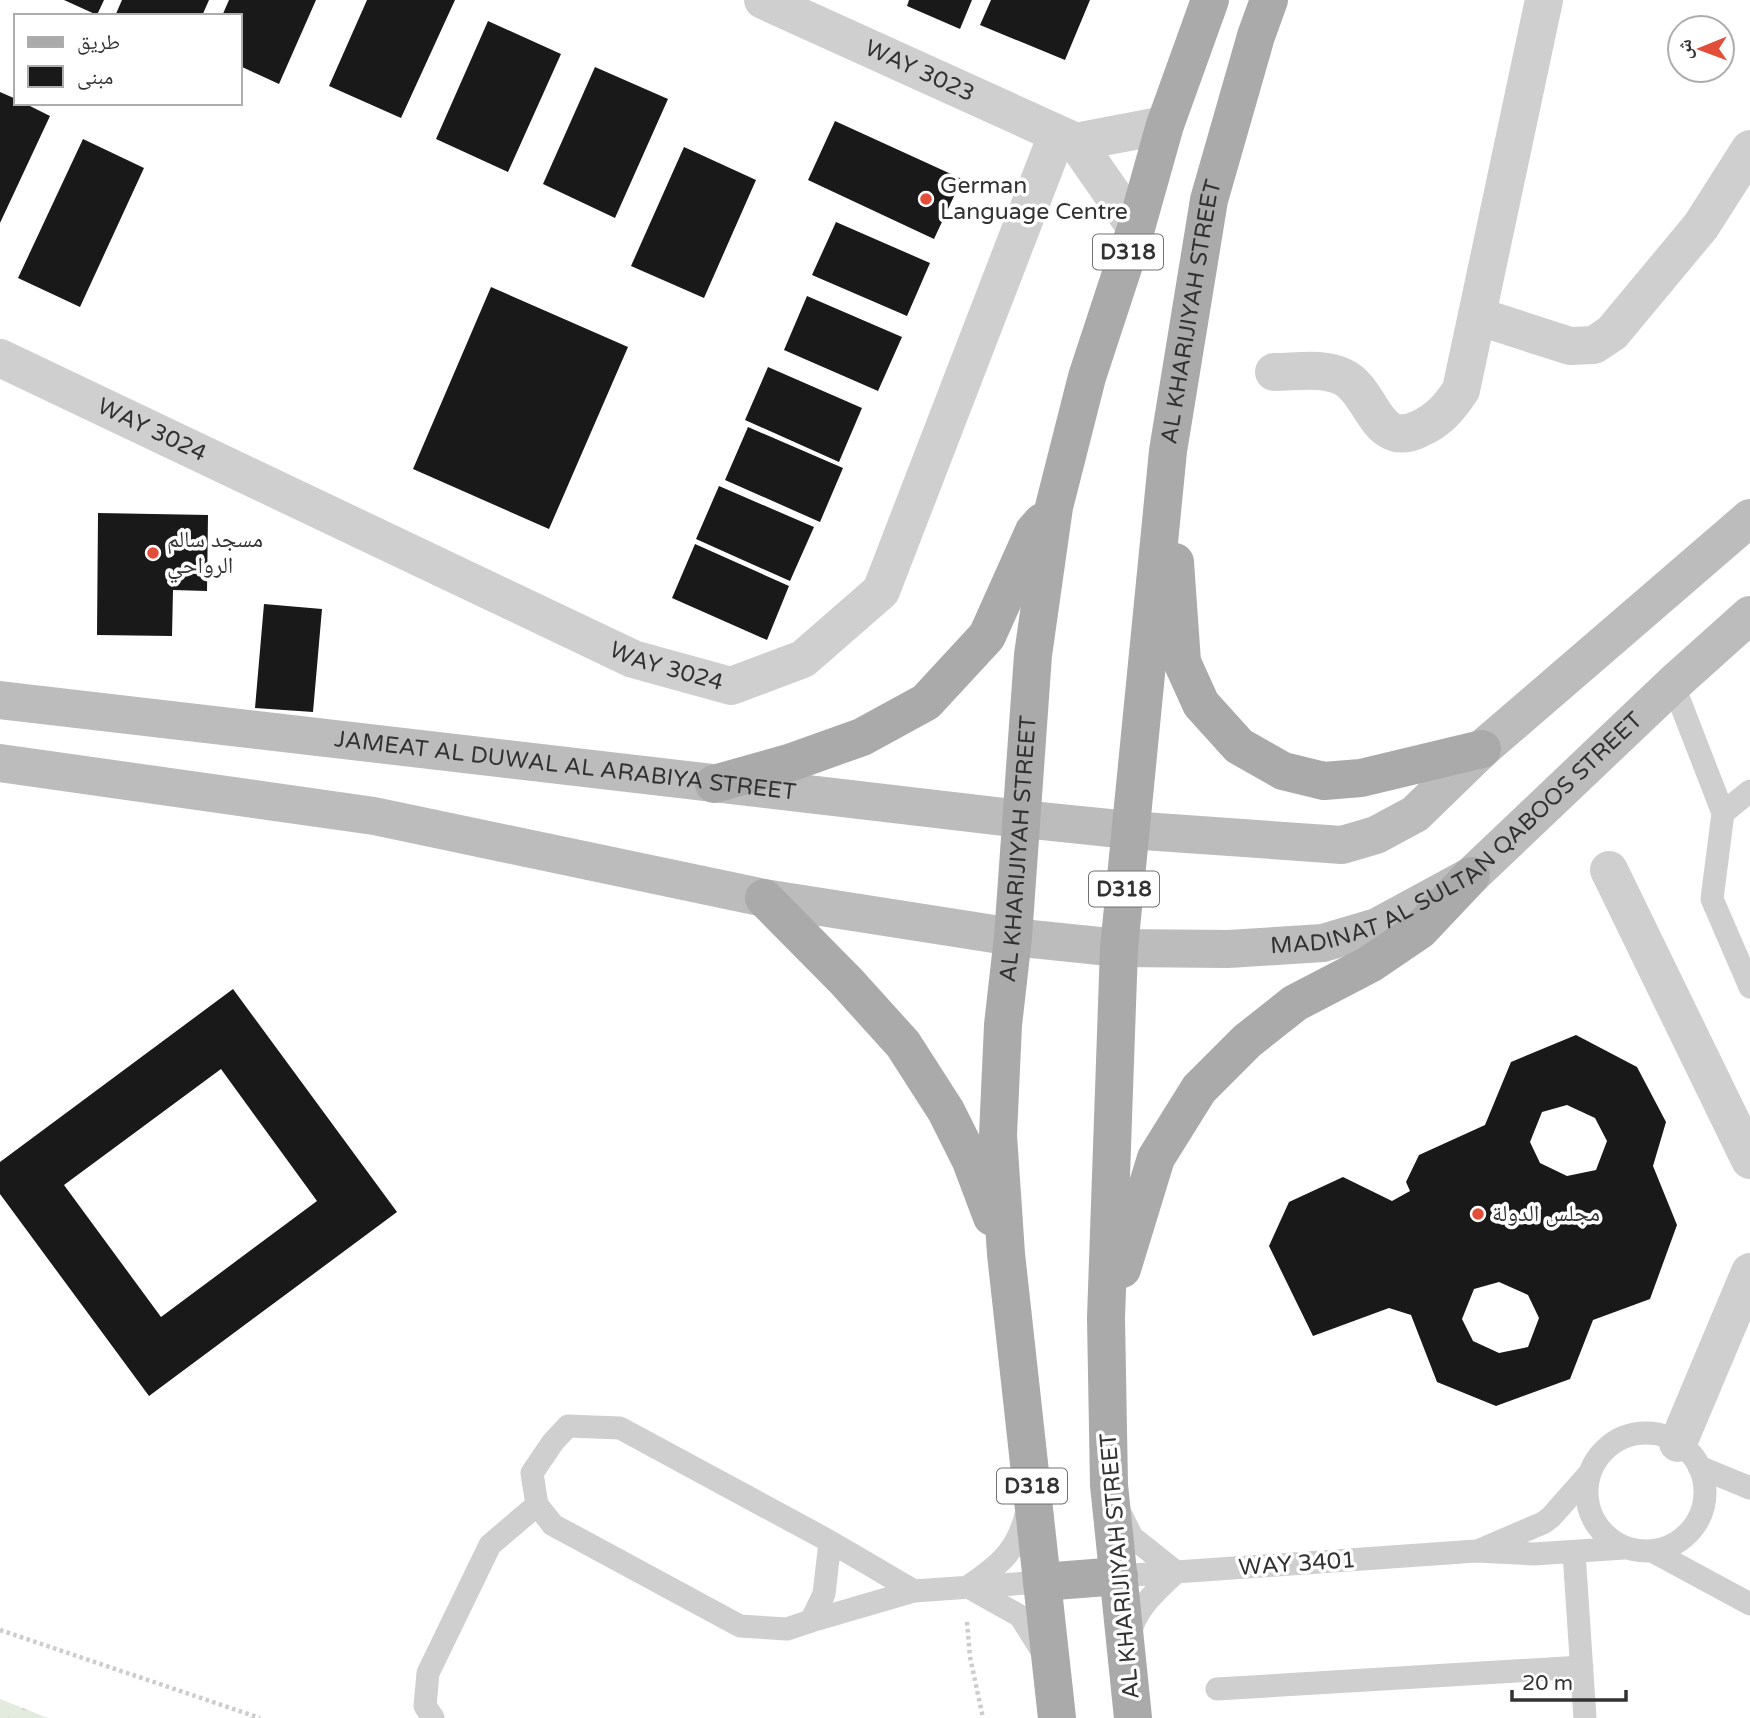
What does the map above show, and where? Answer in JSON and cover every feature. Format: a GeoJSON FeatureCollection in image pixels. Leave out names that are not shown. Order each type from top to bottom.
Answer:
{"type":"FeatureCollection","features":[{"type":"Feature","properties":{"kind":"main road","name":"AL KHARIJIYAH STREET"},"geometry":{"type":"LineString","coordinates":[[1057,1718],[1006,1254],[998,1135],[1003,1025],[1013,937],[1033,655],[1054,507],[1087,377],[1136,228],[1165,125],[1210,0]]}},
{"type":"Feature","properties":{"kind":"main road","name":"AL KHARIJIYAH STREET"},"geometry":{"type":"LineString","coordinates":[[1133,1718],[1109,1485],[1106,1318],[1119,948],[1168,452],[1209,200],[1256,36],[1269,0]]}},
{"type":"Feature","properties":{"kind":"main road"},"geometry":{"type":"LineString","coordinates":[[1168,452],[1182,662],[1201,704],[1239,746],[1283,771],[1324,781],[1361,778],[1482,749]]}},
{"type":"Feature","properties":{"kind":"main road"},"geometry":{"type":"LineString","coordinates":[[713,784],[792,762],[862,737],[926,702],[987,636],[1034,531],[1054,507]]}},
{"type":"Feature","properties":{"kind":"main road","name":"MADINAT AL SULTAN QABOOS STREET"},"geometry":{"type":"LineString","coordinates":[[1129,830],[1342,845],[1376,835],[1415,814],[1482,749],[1750,518]]}},
{"type":"Feature","properties":{"kind":"main road","name":"MADINAT AL SULTAN QABOOS STREET"},"geometry":{"type":"LineString","coordinates":[[1119,948],[1228,949],[1323,943],[1377,927],[1471,876],[1673,684],[1750,615]]}},
{"type":"Feature","properties":{"kind":"main road","name":"JAMEAT AL DUWAL AL ARABIYA STREET"},"geometry":{"type":"LineString","coordinates":[[0,699],[713,784],[1129,830]]}},
{"type":"Feature","properties":{"kind":"main road"},"geometry":{"type":"LineString","coordinates":[[0,763],[374,816],[764,898],[1013,937],[1119,948]]}},
{"type":"Feature","properties":{"kind":"main road"},"geometry":{"type":"LineString","coordinates":[[1106,1318],[1156,1158],[1199,1089],[1247,1041],[1295,1003],[1370,964],[1420,930],[1471,876]]}},
{"type":"Feature","properties":{"kind":"main road"},"geometry":{"type":"LineString","coordinates":[[764,898],[846,981],[903,1044],[946,1111],[971,1161],[1006,1254]]}},
{"type":"Feature","properties":{"kind":"main road"},"geometry":{"type":"LineString","coordinates":[[1042,1582],[1119,1576]]}},
{"type":"Feature","properties":{"kind":"street","name":"WAY 3023"},"geometry":{"type":"LineString","coordinates":[[763,0],[1066,139]]}},
{"type":"Feature","properties":{"kind":"street"},"geometry":{"type":"LineString","coordinates":[[1274,372],[1328,371],[1347,378],[1362,394],[1380,423],[1393,432],[1409,434],[1434,422],[1449,409],[1461,390],[1544,0]]}},
{"type":"Feature","properties":{"kind":"street"},"geometry":{"type":"LineString","coordinates":[[1066,139],[1165,125]]}},
{"type":"Feature","properties":{"kind":"street"},"geometry":{"type":"LineString","coordinates":[[1066,139],[1136,228]]}},
{"type":"Feature","properties":{"kind":"street","name":"WAY 3024"},"geometry":{"type":"LineString","coordinates":[[0,358],[633,659],[731,686],[803,659],[881,591],[1066,139]]}},
{"type":"Feature","properties":{"kind":"street"},"geometry":{"type":"LineString","coordinates":[[1477,316],[1570,346],[1594,345],[1612,333],[1701,226],[1750,149]]}},
{"type":"Feature","properties":{"kind":"street"},"geometry":{"type":"LineString","coordinates":[[1609,870],[1750,1160]]}},
{"type":"Feature","properties":{"kind":"street"},"geometry":{"type":"LineString","coordinates":[[1688,1455],[1750,1272]]}},
{"type":"Feature","properties":{"kind":"lane"},"geometry":{"type":"LineString","coordinates":[[1673,684],[1723,813],[1712,899],[1750,987]]}},
{"type":"Feature","properties":{"kind":"lane"},"geometry":{"type":"LineString","coordinates":[[1723,813],[1750,791]]}},
{"type":"Feature","properties":{"kind":"lane"},"geometry":{"type":"LineString","coordinates":[[914,1591],[830,1542],[620,1429],[568,1426],[532,1473],[537,1505],[553,1525],[740,1626],[787,1629],[914,1591],[1042,1582]]}},
{"type":"Feature","properties":{"kind":"lane"},"geometry":{"type":"LineString","coordinates":[[1476,1551],[1543,1523],[1551,1517],[1590,1474],[1598,1458],[1611,1445],[1626,1437],[1644,1433],[1662,1435],[1688,1455],[1750,1488]]}},
{"type":"Feature","properties":{"kind":"lane"},"geometry":{"type":"LineString","coordinates":[[1476,1551],[1534,1555],[1625,1548],[1652,1551],[1670,1546],[1686,1536],[1698,1521],[1704,1504],[1704,1485],[1688,1455]]}},
{"type":"Feature","properties":{"kind":"lane"},"geometry":{"type":"LineString","coordinates":[[1590,1474],[1587,1491],[1590,1509],[1597,1525],[1609,1539],[1625,1548]]}},
{"type":"Feature","properties":{"kind":"lane"},"geometry":{"type":"LineString","coordinates":[[967,1587],[1004,1560],[1018,1539],[1027,1514],[1032,1484]]}},
{"type":"Feature","properties":{"kind":"lane"},"geometry":{"type":"LineString","coordinates":[[1109,1485],[1132,1537],[1176,1572],[1145,1603],[1133,1622],[1127,1653]]}},
{"type":"Feature","properties":{"kind":"lane"},"geometry":{"type":"LineString","coordinates":[[433,1718],[425,1706],[428,1673],[490,1545],[537,1505]]}},
{"type":"Feature","properties":{"kind":"lane"},"geometry":{"type":"LineString","coordinates":[[811,1621],[824,1594],[830,1542]]}},
{"type":"Feature","properties":{"kind":"lane","name":"WAY 3401"},"geometry":{"type":"LineString","coordinates":[[1119,1576],[1476,1551]]}},
{"type":"Feature","properties":{"kind":"lane"},"geometry":{"type":"LineString","coordinates":[[1652,1551],[1750,1604]]}},
{"type":"Feature","properties":{"kind":"lane"},"geometry":{"type":"LineString","coordinates":[[1574,1553],[1585,1718]]}},
{"type":"Feature","properties":{"kind":"lane"},"geometry":{"type":"LineString","coordinates":[[967,1587],[1020,1616],[1052,1667]]}},
{"type":"Feature","properties":{"kind":"lane"},"geometry":{"type":"LineString","coordinates":[[1217,1689],[1581,1667]]}},
{"type":"Feature","properties":{"kind":"path"},"geometry":{"type":"LineString","coordinates":[[967,1587],[970,1657],[983,1718]]}},
{"type":"Feature","properties":{"kind":"path"},"geometry":{"type":"LineString","coordinates":[[0,1630],[260,1718]]}},
{"type":"Feature","properties":{"kind":"green space"},"geometry":{"type":"Polygon","coordinates":[[[0,1699],[48,1718],[0,1718],[0,1699]]]}},
{"type":"Feature","properties":{"kind":"building"},"geometry":{"type":"Polygon","coordinates":[[[64,0],[104,0],[97,14],[64,0]]]}},
{"type":"Feature","properties":{"kind":"building"},"geometry":{"type":"Polygon","coordinates":[[[122,0],[209,0],[203,14],[116,14],[122,0]]]}},
{"type":"Feature","properties":{"kind":"building"},"geometry":{"type":"Polygon","coordinates":[[[229,0],[316,0],[279,84],[242,67],[242,14],[223,14],[229,0]]]}},
{"type":"Feature","properties":{"kind":"building"},"geometry":{"type":"Polygon","coordinates":[[[367,0],[455,0],[401,118],[329,86],[367,0]]]}},
{"type":"Feature","properties":{"kind":"building"},"geometry":{"type":"Polygon","coordinates":[[[909,0],[972,0],[960,29],[907,6],[909,0]]]}},
{"type":"Feature","properties":{"kind":"building"},"geometry":{"type":"Polygon","coordinates":[[[991,0],[1090,0],[1065,60],[980,25],[991,0]]]}},
{"type":"Feature","properties":{"kind":"building"},"geometry":{"type":"Polygon","coordinates":[[[488,21],[561,54],[508,172],[436,139],[488,21]]]}},
{"type":"Feature","properties":{"kind":"building"},"geometry":{"type":"Polygon","coordinates":[[[595,67],[668,99],[615,218],[543,184],[595,67]]]}},
{"type":"Feature","properties":{"kind":"building"},"geometry":{"type":"Polygon","coordinates":[[[0,92],[14,98],[14,105],[28,105],[50,116],[0,223],[0,92]]]}},
{"type":"Feature","properties":{"kind":"building"},"geometry":{"type":"Polygon","coordinates":[[[835,121],[962,179],[934,239],[808,180],[835,121]]]}},
{"type":"Feature","properties":{"kind":"building"},"geometry":{"type":"Polygon","coordinates":[[[83,139],[144,168],[80,307],[18,278],[83,139]]]}},
{"type":"Feature","properties":{"kind":"building"},"geometry":{"type":"Polygon","coordinates":[[[684,147],[756,180],[704,298],[631,266],[684,147]]]}},
{"type":"Feature","properties":{"kind":"building"},"geometry":{"type":"Polygon","coordinates":[[[836,222],[930,263],[907,316],[812,275],[836,222]]]}},
{"type":"Feature","properties":{"kind":"building"},"geometry":{"type":"Polygon","coordinates":[[[491,287],[628,347],[549,529],[413,469],[491,287]]]}},
{"type":"Feature","properties":{"kind":"building"},"geometry":{"type":"Polygon","coordinates":[[[807,296],[902,337],[878,391],[784,350],[807,296]]]}},
{"type":"Feature","properties":{"kind":"building"},"geometry":{"type":"Polygon","coordinates":[[[768,367],[862,408],[839,462],[745,420],[768,367]]]}},
{"type":"Feature","properties":{"kind":"building"},"geometry":{"type":"Polygon","coordinates":[[[748,427],[843,468],[820,522],[725,480],[748,427]]]}},
{"type":"Feature","properties":{"kind":"building"},"geometry":{"type":"Polygon","coordinates":[[[719,486],[814,527],[790,581],[696,539],[719,486]]]}},
{"type":"Feature","properties":{"kind":"building","name":"مسجد سالم الرواحي"},"geometry":{"type":"Polygon","coordinates":[[[98,513],[208,515],[207,591],[173,590],[172,636],[97,635],[98,513]]]}},
{"type":"Feature","properties":{"kind":"building"},"geometry":{"type":"Polygon","coordinates":[[[695,544],[789,586],[767,640],[672,598],[695,544]]]}},
{"type":"Feature","properties":{"kind":"building"},"geometry":{"type":"Polygon","coordinates":[[[264,604],[322,609],[313,712],[255,708],[264,604]]]}},
{"type":"Feature","properties":{"kind":"building"},"geometry":{"type":"Polygon","coordinates":[[[233,989],[397,1212],[149,1396],[0,1194],[0,1162],[233,989]],[[221,1069],[64,1185],[161,1317],[317,1201],[221,1069]]]}},
{"type":"Feature","properties":{"kind":"building","name":"مجلس الدولة"},"geometry":{"type":"Polygon","coordinates":[[[1576,1035],[1637,1067],[1666,1122],[1653,1166],[1677,1225],[1650,1299],[1593,1320],[1570,1379],[1496,1406],[1437,1382],[1411,1315],[1389,1308],[1313,1336],[1269,1246],[1289,1202],[1343,1177],[1392,1201],[1410,1191],[1406,1182],[1419,1155],[1485,1125],[1511,1062],[1576,1035]],[[1567,1105],[1542,1112],[1530,1142],[1540,1163],[1567,1176],[1596,1170],[1607,1141],[1595,1118],[1567,1105]],[[1499,1282],[1474,1289],[1462,1319],[1473,1341],[1499,1353],[1528,1347],[1539,1318],[1528,1295],[1499,1282]]]}},
{"type":"Feature","properties":{"kind":"place","name":"German Language Centre"},"geometry":{"type":"Point","coordinates":[926,199]}},
{"type":"Feature","properties":{"kind":"place","name":"مسجد سالم الرواحي"},"geometry":{"type":"Point","coordinates":[153,553]}},
{"type":"Feature","properties":{"kind":"place","name":"مجلس الدولة"},"geometry":{"type":"Point","coordinates":[1478,1214]}}]}
